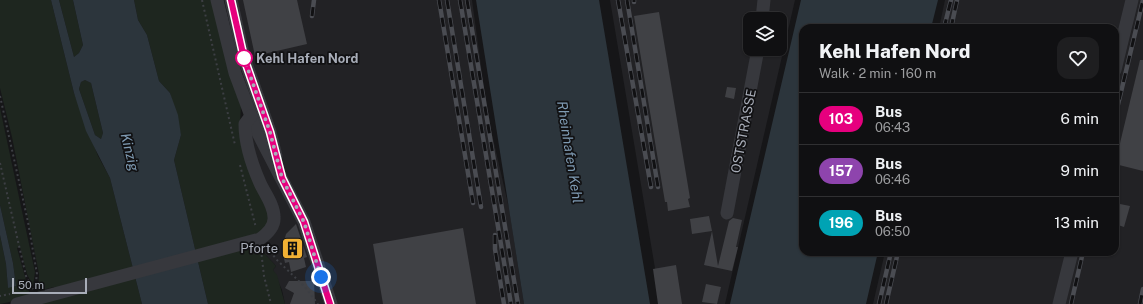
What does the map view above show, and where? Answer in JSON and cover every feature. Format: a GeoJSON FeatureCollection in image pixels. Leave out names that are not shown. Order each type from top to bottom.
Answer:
{"type":"FeatureCollection","features":[{"type":"Feature","properties":{"kind":"street"},"geometry":{"type":"LineString","coordinates":[[217,0],[235,73],[258,133],[304,222],[330,304]]}},
{"type":"Feature","properties":{"kind":"street"},"geometry":{"type":"LineString","coordinates":[[231,0],[244,58],[270,132],[282,178]]}},
{"type":"Feature","properties":{"kind":"street"},"geometry":{"type":"LineString","coordinates":[[763,12],[764,0]]}},
{"type":"Feature","properties":{"kind":"street"},"geometry":{"type":"LineString","coordinates":[[1119,54],[1132,0]]}},
{"type":"Feature","properties":{"kind":"street","name":"OSTSTRASSE"},"geometry":{"type":"LineString","coordinates":[[727,213],[757,56]]}},
{"type":"Feature","properties":{"kind":"street"},"geometry":{"type":"LineString","coordinates":[[17,304],[257,237],[271,229],[274,217],[272,208],[254,167],[248,143],[245,124],[251,116]]}},
{"type":"Feature","properties":{"kind":"street"},"geometry":{"type":"LineString","coordinates":[[1059,304],[1071,256]]}},
{"type":"Feature","properties":{"kind":"path"},"geometry":{"type":"LineString","coordinates":[[202,0],[236,149]]}},
{"type":"Feature","properties":{"kind":"path"},"geometry":{"type":"LineString","coordinates":[[0,96],[28,222],[37,274],[34,292],[26,276],[0,163]]}},
{"type":"Feature","properties":{"kind":"path"},"geometry":{"type":"LineString","coordinates":[[240,164],[271,304]]}},
{"type":"Feature","properties":{"kind":"path"},"geometry":{"type":"LineString","coordinates":[[257,237],[277,260],[305,287],[318,304]]}},
{"type":"Feature","properties":{"kind":"shaded area"},"geometry":{"type":"Polygon","coordinates":[[[0,0],[51,0],[74,93],[98,156],[110,178],[142,304],[37,304],[57,298],[54,287],[38,291],[39,274],[12,137],[0,88],[0,0]]]}},
{"type":"Feature","properties":{"kind":"shaded area"},"geometry":{"type":"Polygon","coordinates":[[[59,0],[73,0],[83,45],[79,53],[74,57],[59,0]]]}},
{"type":"Feature","properties":{"kind":"shaded area"},"geometry":{"type":"Polygon","coordinates":[[[134,0],[213,0],[241,105],[240,125],[269,214],[265,231],[238,239],[257,246],[258,253],[263,252],[276,266],[273,270],[277,275],[285,304],[208,304],[174,160],[181,135],[170,93],[159,81],[147,35],[138,20],[134,0]]]}},
{"type":"Feature","properties":{"kind":"shaded area"},"geometry":{"type":"Polygon","coordinates":[[[225,0],[472,0],[488,117],[509,208],[524,304],[285,304],[282,290],[273,270],[276,266],[263,252],[266,242],[262,179],[249,132],[257,115],[225,0]]]}},
{"type":"Feature","properties":{"kind":"shaded area"},"geometry":{"type":"Polygon","coordinates":[[[610,0],[795,0],[787,35],[787,12],[743,12],[743,56],[782,56],[725,304],[661,304],[610,0]]]}},
{"type":"Feature","properties":{"kind":"shaded area"},"geometry":{"type":"Polygon","coordinates":[[[945,0],[1143,0],[1143,304],[873,304],[884,256],[1119,256],[1119,24],[940,24],[945,0]]]}},
{"type":"Feature","properties":{"kind":"shaded area"},"geometry":{"type":"Polygon","coordinates":[[[85,80],[91,83],[103,133],[101,139],[95,135],[79,89],[81,82],[85,80]]]}},
{"type":"Feature","properties":{"kind":"shaded area"},"geometry":{"type":"Polygon","coordinates":[[[0,108],[35,272],[33,286],[27,274],[20,247],[17,248],[30,295],[29,298],[0,304],[0,235],[6,264],[8,287],[16,286],[13,263],[0,205],[0,108]]]}},
{"type":"Feature","properties":{"kind":"water","name":"Kinzig"},"geometry":{"type":"Polygon","coordinates":[[[51,0],[59,0],[74,57],[79,53],[83,45],[73,0],[134,0],[138,20],[147,35],[159,81],[170,93],[178,115],[181,135],[174,160],[208,304],[142,304],[110,178],[86,131],[74,93],[51,0]],[[85,80],[81,82],[79,89],[95,135],[101,139],[103,133],[91,83],[85,80]]]}},
{"type":"Feature","properties":{"kind":"water","name":"Rheinhafen Kehl"},"geometry":{"type":"Polygon","coordinates":[[[476,0],[599,0],[650,304],[524,304],[476,0]]]}},
{"type":"Feature","properties":{"kind":"water"},"geometry":{"type":"Polygon","coordinates":[[[801,0],[938,0],[932,24],[799,24],[799,256],[877,256],[866,304],[730,304],[801,0]]]}},
{"type":"Feature","properties":{"kind":"water"},"geometry":{"type":"Polygon","coordinates":[[[0,205],[13,263],[16,286],[8,288],[6,264],[0,235],[0,205]]]}},
{"type":"Feature","properties":{"kind":"building"},"geometry":{"type":"Polygon","coordinates":[[[243,0],[297,0],[307,44],[255,56],[243,0]]]}},
{"type":"Feature","properties":{"kind":"building"},"geometry":{"type":"Polygon","coordinates":[[[659,12],[690,198],[688,199],[690,207],[668,211],[667,202],[665,202],[634,16],[659,12]]]}},
{"type":"Feature","properties":{"kind":"building"},"geometry":{"type":"Polygon","coordinates":[[[1140,60],[1143,60],[1143,171],[1119,165],[1119,147],[1140,60]]]}},
{"type":"Feature","properties":{"kind":"building"},"geometry":{"type":"Polygon","coordinates":[[[727,87],[736,88],[734,99],[725,97],[727,87]]]}},
{"type":"Feature","properties":{"kind":"building"},"geometry":{"type":"Polygon","coordinates":[[[1119,204],[1130,206],[1124,227],[1119,225],[1119,204]]]}},
{"type":"Feature","properties":{"kind":"building"},"geometry":{"type":"Polygon","coordinates":[[[709,216],[712,231],[692,234],[690,219],[709,216]]]}},
{"type":"Feature","properties":{"kind":"building"},"geometry":{"type":"Polygon","coordinates":[[[733,218],[742,220],[736,247],[738,247],[732,271],[704,265],[712,231],[718,266],[729,221],[733,218]]]}},
{"type":"Feature","properties":{"kind":"building","name":"Pforte"},"geometry":{"type":"Polygon","coordinates":[[[296,224],[307,257],[304,258],[306,267],[291,272],[289,262],[285,263],[282,249],[286,234],[296,224]]]}},
{"type":"Feature","properties":{"kind":"building"},"geometry":{"type":"Polygon","coordinates":[[[463,228],[476,304],[383,304],[373,244],[463,228]]]}},
{"type":"Feature","properties":{"kind":"building"},"geometry":{"type":"Polygon","coordinates":[[[676,265],[682,304],[658,304],[653,269],[676,265]]]}},
{"type":"Feature","properties":{"kind":"building"},"geometry":{"type":"Polygon","coordinates":[[[289,281],[314,281],[315,304],[290,304],[294,293],[285,288],[289,281]]]}},
{"type":"Feature","properties":{"kind":"building"},"geometry":{"type":"Polygon","coordinates":[[[706,284],[721,287],[717,304],[702,302],[706,284]]]}},
{"type":"Feature","properties":{"kind":"railway"},"geometry":{"type":"LineString","coordinates":[[312,16],[314,0]]}},
{"type":"Feature","properties":{"kind":"railway"},"geometry":{"type":"LineString","coordinates":[[439,0],[473,203]]}},
{"type":"Feature","properties":{"kind":"railway"},"geometry":{"type":"LineString","coordinates":[[447,0],[481,207]]}},
{"type":"Feature","properties":{"kind":"railway"},"geometry":{"type":"LineString","coordinates":[[460,0],[511,304]]}},
{"type":"Feature","properties":{"kind":"railway"},"geometry":{"type":"LineString","coordinates":[[467,0],[518,304]]}},
{"type":"Feature","properties":{"kind":"railway"},"geometry":{"type":"LineString","coordinates":[[618,0],[651,187]]}},
{"type":"Feature","properties":{"kind":"railway"},"geometry":{"type":"LineString","coordinates":[[627,0],[658,187]]}},
{"type":"Feature","properties":{"kind":"railway"},"geometry":{"type":"LineString","coordinates":[[945,24],[951,0]]}},
{"type":"Feature","properties":{"kind":"railway"},"geometry":{"type":"LineString","coordinates":[[952,24],[957,0]]}},
{"type":"Feature","properties":{"kind":"railway"},"geometry":{"type":"LineString","coordinates":[[1119,100],[1143,0]]}},
{"type":"Feature","properties":{"kind":"railway"},"geometry":{"type":"LineString","coordinates":[[495,235],[495,249],[504,304]]}},
{"type":"Feature","properties":{"kind":"railway"},"geometry":{"type":"LineString","coordinates":[[879,304],[890,256]]}},
{"type":"Feature","properties":{"kind":"railway"},"geometry":{"type":"LineString","coordinates":[[886,304],[897,256]]}},
{"type":"Feature","properties":{"kind":"railway"},"geometry":{"type":"LineString","coordinates":[[1071,304],[1082,256]]}},
{"type":"Feature","properties":{"kind":"railway"},"geometry":{"type":"LineString","coordinates":[[1140,304],[1143,289]]}},
{"type":"Feature","properties":{"kind":"bus line","name":"103"},"geometry":{"type":"LineString","coordinates":[[231,0],[244,58],[270,132],[282,178],[304,222],[330,304]]}},
{"type":"Feature","properties":{"kind":"place","name":"Kehl Hafen Nord"},"geometry":{"type":"Point","coordinates":[244,58]}},
{"type":"Feature","properties":{"kind":"place","name":"Pforte"},"geometry":{"type":"Point","coordinates":[293,248]}},
{"type":"Feature","properties":{"kind":"route"},"geometry":{"type":"LineString","coordinates":[[244,58],[270,132],[282,178],[304,222],[321,277]]}}]}
